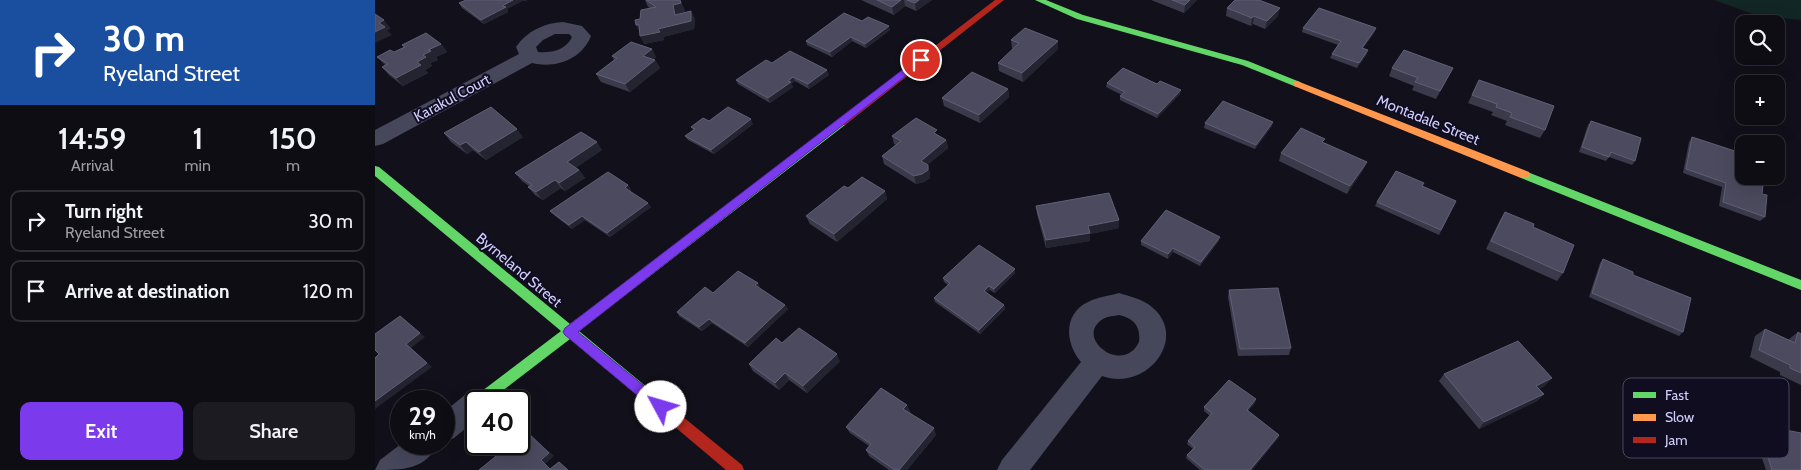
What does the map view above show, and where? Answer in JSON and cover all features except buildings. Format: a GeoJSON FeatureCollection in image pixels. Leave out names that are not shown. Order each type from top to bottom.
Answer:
{"type":"FeatureCollection","features":[{"type":"Feature","properties":{"kind":"street"},"geometry":{"type":"LineString","coordinates":[[494,390],[1000,0]]}},
{"type":"Feature","properties":{"kind":"street","name":"Montadale Street"},"geometry":{"type":"LineString","coordinates":[[1039,0],[1080,17],[1245,63],[1801,285]]}},
{"type":"Feature","properties":{"kind":"street","name":"Karakul Court"},"geometry":{"type":"LineString","coordinates":[[375,139],[530,56]]}},
{"type":"Feature","properties":{"kind":"street","name":"Byrneland Street"},"geometry":{"type":"LineString","coordinates":[[375,170],[737,470]]}},
{"type":"Feature","properties":{"kind":"street"},"geometry":{"type":"LineString","coordinates":[[1012,470],[1097,362]]}},
{"type":"Feature","properties":{"kind":"street"},"geometry":{"type":"LineString","coordinates":[[455,420],[465,412]]}},
{"type":"Feature","properties":{"kind":"street"},"geometry":{"type":"LineString","coordinates":[[390,470],[410,455]]}},
{"type":"Feature","properties":{"kind":"green space"},"geometry":{"type":"Polygon","coordinates":[[[1714,0],[1801,0],[1801,20],[1785,19],[1785,15],[1755,15],[1714,0]]]}},
{"type":"Feature","properties":{"kind":"traffic: fast"},"geometry":{"type":"LineString","coordinates":[[1039,0],[1080,17],[1245,63],[1297,84]]}},
{"type":"Feature","properties":{"kind":"traffic: fast"},"geometry":{"type":"LineString","coordinates":[[493,390],[841,123]]}},
{"type":"Feature","properties":{"kind":"traffic: fast"},"geometry":{"type":"LineString","coordinates":[[375,170],[661,407]]}},
{"type":"Feature","properties":{"kind":"traffic: fast"},"geometry":{"type":"LineString","coordinates":[[1525,175],[1801,285]]}},
{"type":"Feature","properties":{"kind":"traffic: slow"},"geometry":{"type":"LineString","coordinates":[[1297,84],[1525,175]]}},
{"type":"Feature","properties":{"kind":"traffic: jam"},"geometry":{"type":"LineString","coordinates":[[841,123],[1000,0]]}},
{"type":"Feature","properties":{"kind":"traffic: jam"},"geometry":{"type":"LineString","coordinates":[[661,407],[737,470]]}},
{"type":"Feature","properties":{"kind":"route"},"geometry":{"type":"LineString","coordinates":[[661,407],[569,332],[921,60]]}}]}
